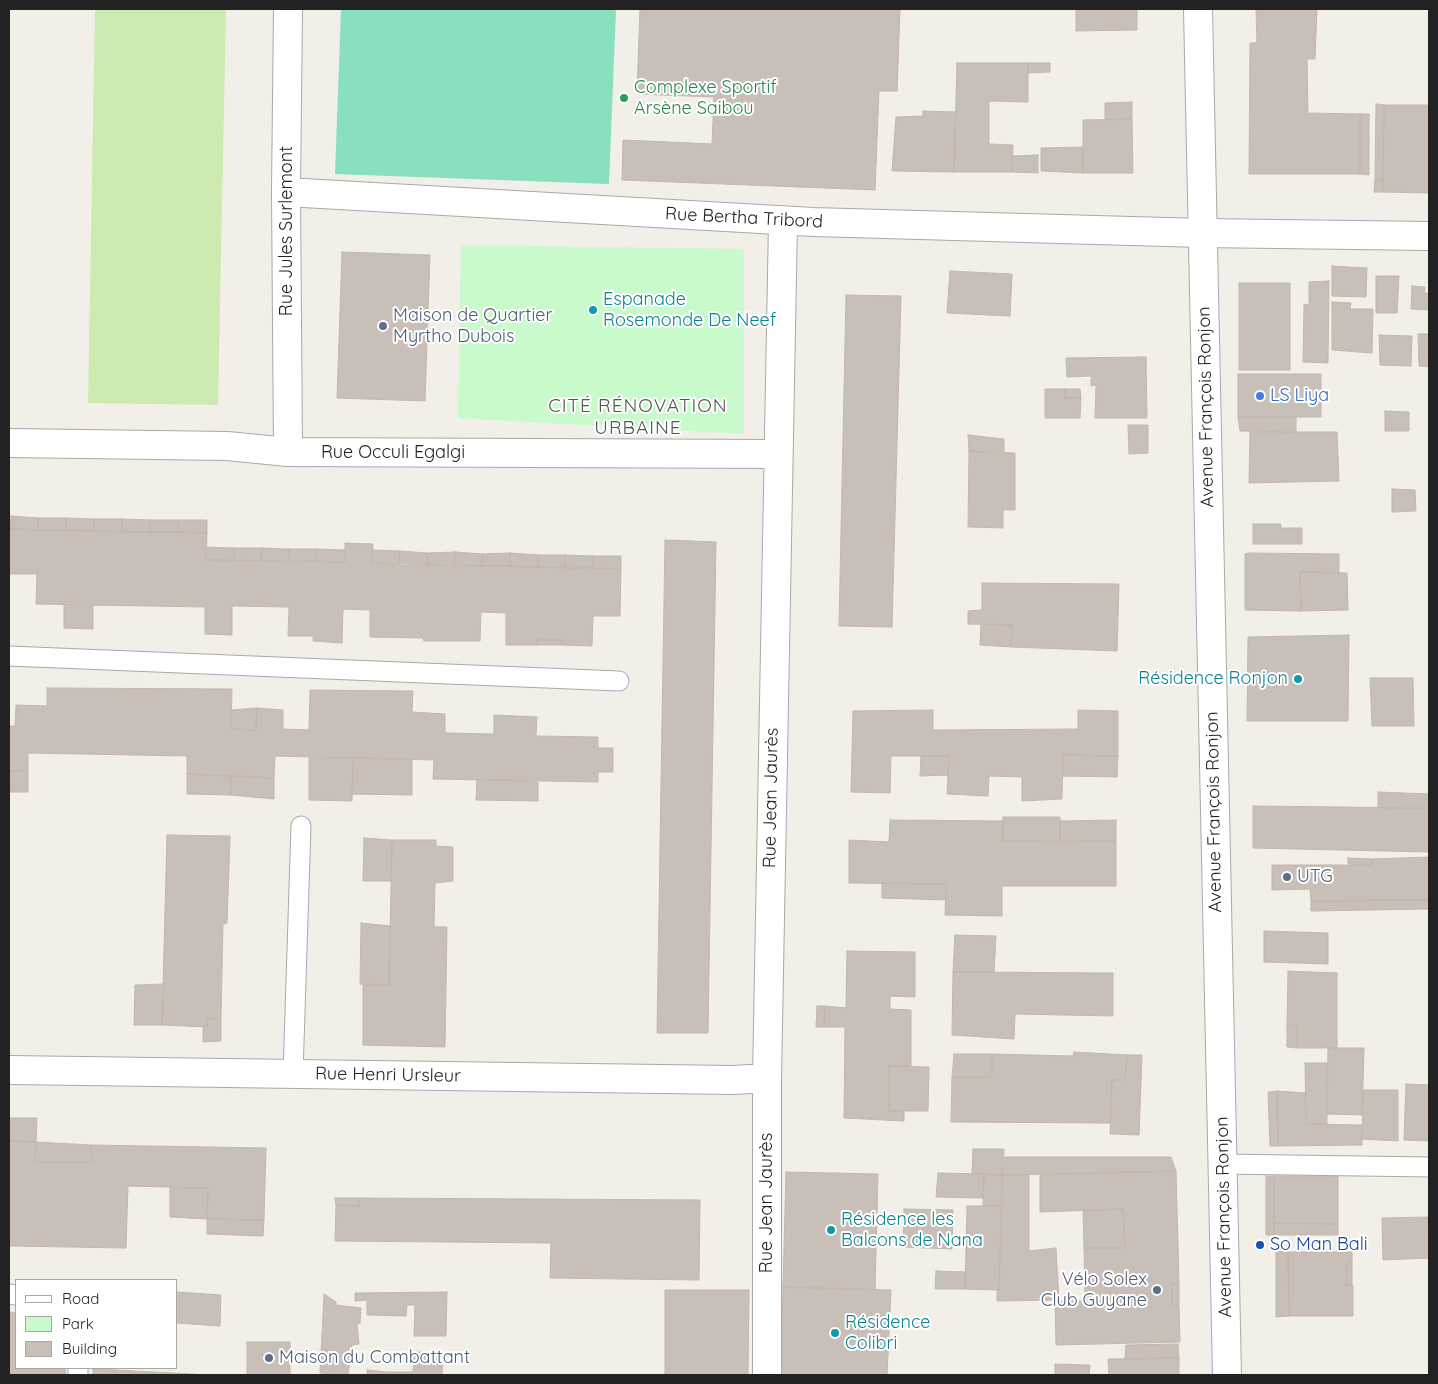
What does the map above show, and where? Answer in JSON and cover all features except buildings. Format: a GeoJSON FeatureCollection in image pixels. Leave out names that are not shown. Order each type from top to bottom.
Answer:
{"type":"FeatureCollection","features":[{"type":"Feature","properties":{"kind":"street","name":"Rue Jules Surlemont"},"geometry":{"type":"LineString","coordinates":[[288,9],[286,192],[288,452]]}},
{"type":"Feature","properties":{"kind":"street","name":"Avenue François Ronjon"},"geometry":{"type":"LineString","coordinates":[[1198,9],[1227,1375]]}},
{"type":"Feature","properties":{"kind":"street","name":"Rue Bertha Tribord"},"geometry":{"type":"LineString","coordinates":[[286,192],[783,221],[1202,233],[1429,236]]}},
{"type":"Feature","properties":{"kind":"street","name":"Rue Jean Jaurès"},"geometry":{"type":"LineString","coordinates":[[767,1375],[767,1078],[783,221]]}},
{"type":"Feature","properties":{"kind":"street","name":"Rue Occuli Egalgi"},"geometry":{"type":"LineString","coordinates":[[9,443],[227,446],[288,452],[778,454]]}},
{"type":"Feature","properties":{"kind":"street","name":"Rue Henri Ursleur"},"geometry":{"type":"LineString","coordinates":[[9,1070],[734,1080],[767,1078]]}},
{"type":"Feature","properties":{"kind":"lane"},"geometry":{"type":"LineString","coordinates":[[9,656],[619,681]]}},
{"type":"Feature","properties":{"kind":"lane"},"geometry":{"type":"LineString","coordinates":[[292,1074],[301,826]]}},
{"type":"Feature","properties":{"kind":"lane"},"geometry":{"type":"LineString","coordinates":[[1222,1164],[1429,1167]]}},
{"type":"Feature","properties":{"kind":"green space"},"geometry":{"type":"Polygon","coordinates":[[[95,9],[226,9],[218,405],[88,403],[95,9]]]}},
{"type":"Feature","properties":{"kind":"green space"},"geometry":{"type":"Polygon","coordinates":[[[341,9],[616,9],[609,184],[335,174],[341,9]]]}},
{"type":"Feature","properties":{"kind":"green space"},"geometry":{"type":"Polygon","coordinates":[[[461,245],[744,249],[744,434],[458,418],[461,245]]]}},
{"type":"Feature","properties":{"kind":"place","name":"Complexe Sportif Arsène Saibou"},"geometry":{"type":"Point","coordinates":[624,98]}},
{"type":"Feature","properties":{"kind":"place","name":"Espanade Rosemonde De Neef"},"geometry":{"type":"Point","coordinates":[593,310]}},
{"type":"Feature","properties":{"kind":"place","name":"Maison de Quartier Myrtho Dubois"},"geometry":{"type":"Point","coordinates":[383,326]}},
{"type":"Feature","properties":{"kind":"place","name":"LS Liya"},"geometry":{"type":"Point","coordinates":[1260,396]}},
{"type":"Feature","properties":{"kind":"place","name":"Résidence Ronjon"},"geometry":{"type":"Point","coordinates":[1298,679]}},
{"type":"Feature","properties":{"kind":"place","name":"UTG"},"geometry":{"type":"Point","coordinates":[1287,877]}},
{"type":"Feature","properties":{"kind":"place","name":"Résidence les Balcons de Nana"},"geometry":{"type":"Point","coordinates":[831,1230]}},
{"type":"Feature","properties":{"kind":"place","name":"So Man Bali"},"geometry":{"type":"Point","coordinates":[1260,1245]}},
{"type":"Feature","properties":{"kind":"place","name":"Vélo Solex Club Guyane"},"geometry":{"type":"Point","coordinates":[1157,1290]}},
{"type":"Feature","properties":{"kind":"place","name":"Résidence Colibri"},"geometry":{"type":"Point","coordinates":[835,1333]}},
{"type":"Feature","properties":{"kind":"place","name":"Maison du Combattant"},"geometry":{"type":"Point","coordinates":[269,1358]}},
{"type":"Feature","properties":{"kind":"district","name":"CITÉ RÉNOVATION URBAINE"},"geometry":{"type":"Point","coordinates":[638,417]}}]}
